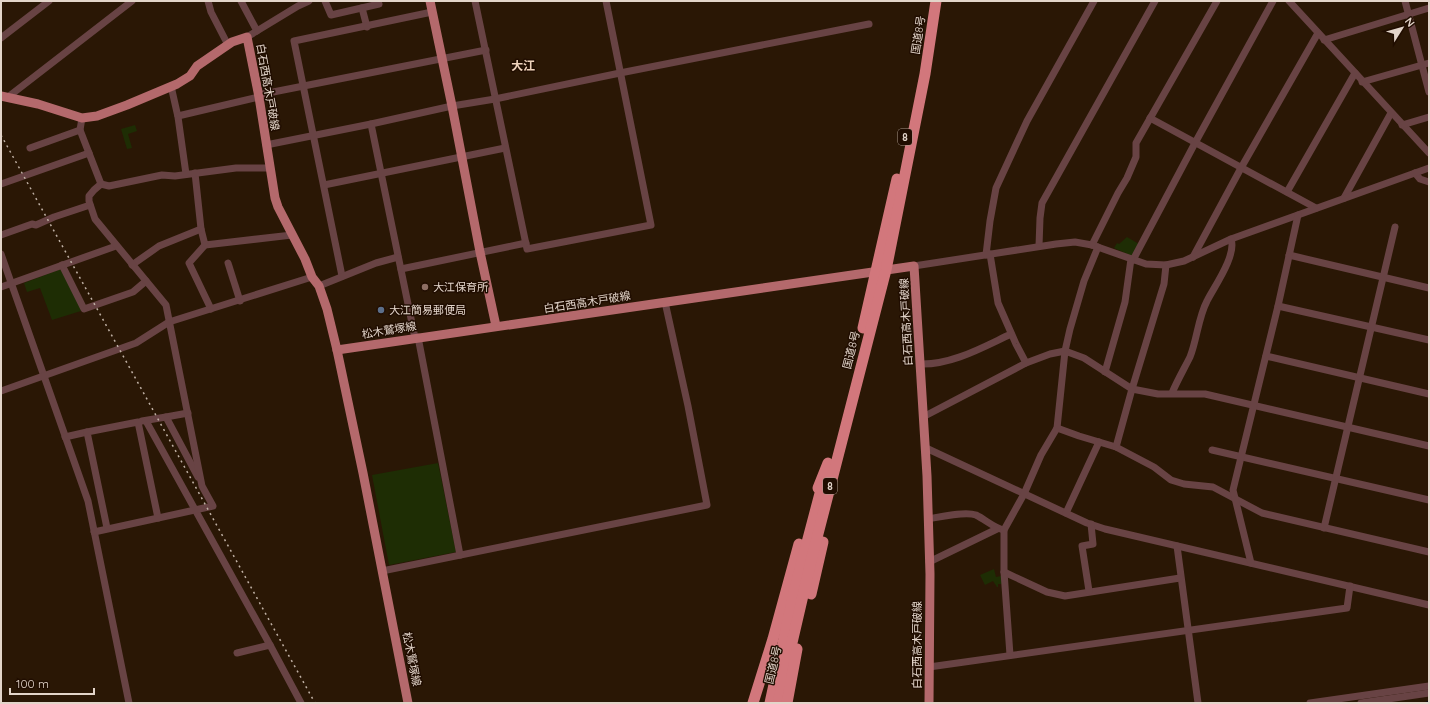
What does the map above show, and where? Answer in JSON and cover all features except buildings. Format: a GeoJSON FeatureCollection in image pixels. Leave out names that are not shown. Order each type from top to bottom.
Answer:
{"type":"FeatureCollection","features":[{"type":"Feature","properties":{"kind":"highway","name":"国道8号"},"geometry":{"type":"LineString","coordinates":[[770,703],[795,588],[881,271],[895,188],[915,88],[929,1]]}},
{"type":"Feature","properties":{"kind":"highway","name":"国道8号"},"geometry":{"type":"LineString","coordinates":[[778,703],[809,567],[881,271],[925,74],[936,1]]}},
{"type":"Feature","properties":{"kind":"highway"},"geometry":{"type":"LineString","coordinates":[[753,703],[773,639],[806,521],[828,463]]}},
{"type":"Feature","properties":{"kind":"highway"},"geometry":{"type":"LineString","coordinates":[[787,703],[795,657],[826,526],[829,488]]}},
{"type":"Feature","properties":{"kind":"main road"},"geometry":{"type":"LineString","coordinates":[[430,1],[496,326]]}},
{"type":"Feature","properties":{"kind":"main road","name":"白石西高木戸破線"},"geometry":{"type":"LineString","coordinates":[[5,96],[45,106],[82,118],[97,116],[127,105],[190,76],[197,66],[232,42],[247,37],[274,198],[305,259],[312,277],[319,286],[327,309],[337,350]]}},
{"type":"Feature","properties":{"kind":"main road","name":"白石西高木戸破線"},"geometry":{"type":"LineString","coordinates":[[496,326],[542,321],[908,267],[920,364],[926,448],[929,562],[929,703]]}},
{"type":"Feature","properties":{"kind":"main road","name":"松木鷲塚線"},"geometry":{"type":"LineString","coordinates":[[408,703],[337,350],[496,326]]}},
{"type":"Feature","properties":{"kind":"street"},"geometry":{"type":"LineString","coordinates":[[1,38],[49,1]]}},
{"type":"Feature","properties":{"kind":"street"},"geometry":{"type":"LineString","coordinates":[[5,96],[132,1]]}},
{"type":"Feature","properties":{"kind":"street"},"geometry":{"type":"LineString","coordinates":[[208,1],[211,12],[228,45]]}},
{"type":"Feature","properties":{"kind":"street"},"geometry":{"type":"LineString","coordinates":[[241,1],[257,32]]}},
{"type":"Feature","properties":{"kind":"street"},"geometry":{"type":"LineString","coordinates":[[247,37],[257,32],[296,4],[309,1]]}},
{"type":"Feature","properties":{"kind":"street"},"geometry":{"type":"LineString","coordinates":[[325,1],[331,15],[379,4],[378,1]]}},
{"type":"Feature","properties":{"kind":"street"},"geometry":{"type":"LineString","coordinates":[[475,1],[527,249],[651,225],[606,1]]}},
{"type":"Feature","properties":{"kind":"street"},"geometry":{"type":"LineString","coordinates":[[1026,362],[1011,334],[998,303],[988,254],[990,221],[996,188],[1027,121],[1094,1]]}},
{"type":"Feature","properties":{"kind":"street"},"geometry":{"type":"LineString","coordinates":[[1039,246],[1042,203],[1155,1]]}},
{"type":"Feature","properties":{"kind":"street"},"geometry":{"type":"LineString","coordinates":[[929,562],[1000,529],[1024,494],[1041,455],[1057,428],[1065,351],[1070,329],[1095,246],[1118,193],[1127,178],[1136,157],[1136,143],[1217,1]]}},
{"type":"Feature","properties":{"kind":"street"},"geometry":{"type":"LineString","coordinates":[[1105,372],[1125,302],[1132,259],[1273,1]]}},
{"type":"Feature","properties":{"kind":"street"},"geometry":{"type":"LineString","coordinates":[[1289,1],[1429,153]]}},
{"type":"Feature","properties":{"kind":"street"},"geometry":{"type":"LineString","coordinates":[[1405,1],[1408,14],[1426,64],[1429,92]]}},
{"type":"Feature","properties":{"kind":"street"},"geometry":{"type":"LineString","coordinates":[[362,8],[367,27]]}},
{"type":"Feature","properties":{"kind":"street"},"geometry":{"type":"LineString","coordinates":[[1324,40],[1429,8]]}},
{"type":"Feature","properties":{"kind":"street"},"geometry":{"type":"LineString","coordinates":[[342,276],[294,41],[367,27],[432,12]]}},
{"type":"Feature","properties":{"kind":"street"},"geometry":{"type":"LineString","coordinates":[[266,145],[452,106],[495,99],[869,24]]}},
{"type":"Feature","properties":{"kind":"street"},"geometry":{"type":"LineString","coordinates":[[1193,257],[1240,168],[1318,33]]}},
{"type":"Feature","properties":{"kind":"street"},"geometry":{"type":"LineString","coordinates":[[178,116],[258,96],[486,50]]}},
{"type":"Feature","properties":{"kind":"street"},"geometry":{"type":"LineString","coordinates":[[1362,82],[1426,64]]}},
{"type":"Feature","properties":{"kind":"street"},"geometry":{"type":"LineString","coordinates":[[1287,192],[1354,73]]}},
{"type":"Feature","properties":{"kind":"street"},"geometry":{"type":"LineString","coordinates":[[171,86],[178,116],[186,174]]}},
{"type":"Feature","properties":{"kind":"street"},"geometry":{"type":"LineString","coordinates":[[1344,198],[1391,113]]}},
{"type":"Feature","properties":{"kind":"street"},"geometry":{"type":"LineString","coordinates":[[1402,125],[1429,117]]}},
{"type":"Feature","properties":{"kind":"street"},"geometry":{"type":"LineString","coordinates":[[82,118],[80,130],[101,184]]}},
{"type":"Feature","properties":{"kind":"street"},"geometry":{"type":"LineString","coordinates":[[1150,118],[1316,208]]}},
{"type":"Feature","properties":{"kind":"street"},"geometry":{"type":"LineString","coordinates":[[371,124],[460,555]]}},
{"type":"Feature","properties":{"kind":"street"},"geometry":{"type":"LineString","coordinates":[[30,148],[80,130]]}},
{"type":"Feature","properties":{"kind":"street"},"geometry":{"type":"LineString","coordinates":[[324,185],[505,148]]}},
{"type":"Feature","properties":{"kind":"street"},"geometry":{"type":"LineString","coordinates":[[1,184],[89,153]]}},
{"type":"Feature","properties":{"kind":"street"},"geometry":{"type":"LineString","coordinates":[[101,184],[109,186],[162,175],[175,176],[236,168],[269,168]]}},
{"type":"Feature","properties":{"kind":"street"},"geometry":{"type":"LineString","coordinates":[[908,267],[1039,246],[1075,242],[1095,246],[1146,264],[1166,265],[1184,261],[1231,239],[1429,168]]}},
{"type":"Feature","properties":{"kind":"street"},"geometry":{"type":"LineString","coordinates":[[195,173],[201,229],[205,245]]}},
{"type":"Feature","properties":{"kind":"street"},"geometry":{"type":"LineString","coordinates":[[1415,173],[1420,179],[1429,182]]}},
{"type":"Feature","properties":{"kind":"street"},"geometry":{"type":"LineString","coordinates":[[101,184],[89,196],[95,219],[166,305],[202,486]]}},
{"type":"Feature","properties":{"kind":"street"},"geometry":{"type":"LineString","coordinates":[[1,235],[32,224],[36,225],[90,204]]}},
{"type":"Feature","properties":{"kind":"street"},"geometry":{"type":"LineString","coordinates":[[1251,563],[1233,490],[1278,306],[1298,215]]}},
{"type":"Feature","properties":{"kind":"street"},"geometry":{"type":"LineString","coordinates":[[1324,528],[1395,227]]}},
{"type":"Feature","properties":{"kind":"street"},"geometry":{"type":"LineString","coordinates":[[132,265],[160,246],[201,229]]}},
{"type":"Feature","properties":{"kind":"street"},"geometry":{"type":"LineString","coordinates":[[211,309],[189,263],[205,245],[292,236]]}},
{"type":"Feature","properties":{"kind":"street"},"geometry":{"type":"LineString","coordinates":[[1172,393],[1190,356],[1196,331],[1206,302],[1220,279],[1232,248],[1231,239]]}},
{"type":"Feature","properties":{"kind":"street"},"geometry":{"type":"LineString","coordinates":[[401,269],[526,243]]}},
{"type":"Feature","properties":{"kind":"street"},"geometry":{"type":"LineString","coordinates":[[1,287],[116,246]]}},
{"type":"Feature","properties":{"kind":"street"},"geometry":{"type":"LineString","coordinates":[[1,254],[88,501],[129,703]]}},
{"type":"Feature","properties":{"kind":"street"},"geometry":{"type":"LineString","coordinates":[[1289,255],[1429,288]]}},
{"type":"Feature","properties":{"kind":"street"},"geometry":{"type":"LineString","coordinates":[[319,286],[376,262],[398,257]]}},
{"type":"Feature","properties":{"kind":"street"},"geometry":{"type":"LineString","coordinates":[[228,263],[240,300]]}},
{"type":"Feature","properties":{"kind":"street"},"geometry":{"type":"LineString","coordinates":[[62,265],[84,309],[133,292],[146,281]]}},
{"type":"Feature","properties":{"kind":"street"},"geometry":{"type":"LineString","coordinates":[[1116,447],[1164,284],[1166,265]]}},
{"type":"Feature","properties":{"kind":"street"},"geometry":{"type":"LineString","coordinates":[[1,391],[136,343],[169,322],[312,277]]}},
{"type":"Feature","properties":{"kind":"street"},"geometry":{"type":"LineString","coordinates":[[382,571],[707,506],[666,302]]}},
{"type":"Feature","properties":{"kind":"street"},"geometry":{"type":"LineString","coordinates":[[1278,306],[1429,340]]}},
{"type":"Feature","properties":{"kind":"street"},"geometry":{"type":"LineString","coordinates":[[920,364],[930,364],[951,360],[1011,334]]}},
{"type":"Feature","properties":{"kind":"street"},"geometry":{"type":"LineString","coordinates":[[923,417],[1026,362],[1065,351],[1084,358],[1132,389],[1158,394],[1205,394],[1254,404],[1429,446]]}},
{"type":"Feature","properties":{"kind":"street"},"geometry":{"type":"LineString","coordinates":[[1266,356],[1429,394]]}},
{"type":"Feature","properties":{"kind":"street"},"geometry":{"type":"LineString","coordinates":[[65,437],[188,413]]}},
{"type":"Feature","properties":{"kind":"street"},"geometry":{"type":"LineString","coordinates":[[94,532],[213,506],[166,417]]}},
{"type":"Feature","properties":{"kind":"street"},"geometry":{"type":"LineString","coordinates":[[146,420],[301,703]]}},
{"type":"Feature","properties":{"kind":"street"},"geometry":{"type":"LineString","coordinates":[[138,422],[158,518]]}},
{"type":"Feature","properties":{"kind":"street"},"geometry":{"type":"LineString","coordinates":[[1057,428],[1116,447],[1154,467],[1171,480],[1184,484],[1213,487],[1262,513],[1429,552]]}},
{"type":"Feature","properties":{"kind":"street"},"geometry":{"type":"LineString","coordinates":[[87,432],[107,528]]}},
{"type":"Feature","properties":{"kind":"street"},"geometry":{"type":"LineString","coordinates":[[1066,513],[1098,442]]}},
{"type":"Feature","properties":{"kind":"street"},"geometry":{"type":"LineString","coordinates":[[926,448],[1024,494],[1105,529],[1429,604]]}},
{"type":"Feature","properties":{"kind":"street"},"geometry":{"type":"LineString","coordinates":[[1212,450],[1429,500]]}},
{"type":"Feature","properties":{"kind":"street"},"geometry":{"type":"LineString","coordinates":[[928,519],[968,514],[974,515],[1000,529]]}},
{"type":"Feature","properties":{"kind":"street"},"geometry":{"type":"LineString","coordinates":[[1089,591],[1082,546],[1093,544],[1091,524]]}},
{"type":"Feature","properties":{"kind":"street"},"geometry":{"type":"LineString","coordinates":[[1000,529],[1010,655]]}},
{"type":"Feature","properties":{"kind":"street"},"geometry":{"type":"LineString","coordinates":[[1177,546],[1180,578],[1198,703]]}},
{"type":"Feature","properties":{"kind":"street"},"geometry":{"type":"LineString","coordinates":[[1004,572],[1047,592],[1065,596],[1089,591],[1180,578]]}},
{"type":"Feature","properties":{"kind":"street"},"geometry":{"type":"LineString","coordinates":[[929,667],[1165,635],[1188,630],[1347,608],[1350,586]]}},
{"type":"Feature","properties":{"kind":"street"},"geometry":{"type":"LineString","coordinates":[[236,653],[270,645]]}},
{"type":"Feature","properties":{"kind":"street"},"geometry":{"type":"LineString","coordinates":[[1310,703],[1429,686]]}},
{"type":"Feature","properties":{"kind":"street"},"geometry":{"type":"LineString","coordinates":[[1361,703],[1429,693]]}},
{"type":"Feature","properties":{"kind":"green space"},"geometry":{"type":"Polygon","coordinates":[[[135,125],[137,131],[128,134],[132,148],[127,149],[121,129],[135,125]]]}},
{"type":"Feature","properties":{"kind":"green space"},"geometry":{"type":"Polygon","coordinates":[[[1127,237],[1139,244],[1132,256],[1114,248],[1117,243],[1119,244],[1127,237]]]}},
{"type":"Feature","properties":{"kind":"green space"},"geometry":{"type":"Polygon","coordinates":[[[61,270],[80,304],[81,311],[52,320],[40,288],[27,292],[24,283],[61,270]]]}},
{"type":"Feature","properties":{"kind":"green space"},"geometry":{"type":"Polygon","coordinates":[[[438,463],[456,552],[389,565],[372,475],[438,463]]]}},
{"type":"Feature","properties":{"kind":"green space"},"geometry":{"type":"Polygon","coordinates":[[[994,569],[996,577],[1001,576],[1002,584],[998,584],[998,587],[993,581],[985,585],[980,575],[994,569]]]}},
{"type":"Feature","properties":{"kind":"waterway"},"geometry":{"type":"LineString","coordinates":[[1424,703],[1429,702]]}},
{"type":"Feature","properties":{"kind":"railway"},"geometry":{"type":"LineString","coordinates":[[1,135],[315,703]]}},
{"type":"Feature","properties":{"kind":"place","name":"大江保育所"},"geometry":{"type":"Point","coordinates":[425,287]}},
{"type":"Feature","properties":{"kind":"place","name":"大江簡易郵便局"},"geometry":{"type":"Point","coordinates":[381,310]}},
{"type":"Feature","properties":{"kind":"district","name":"大江"},"geometry":{"type":"Point","coordinates":[523,65]}}]}
